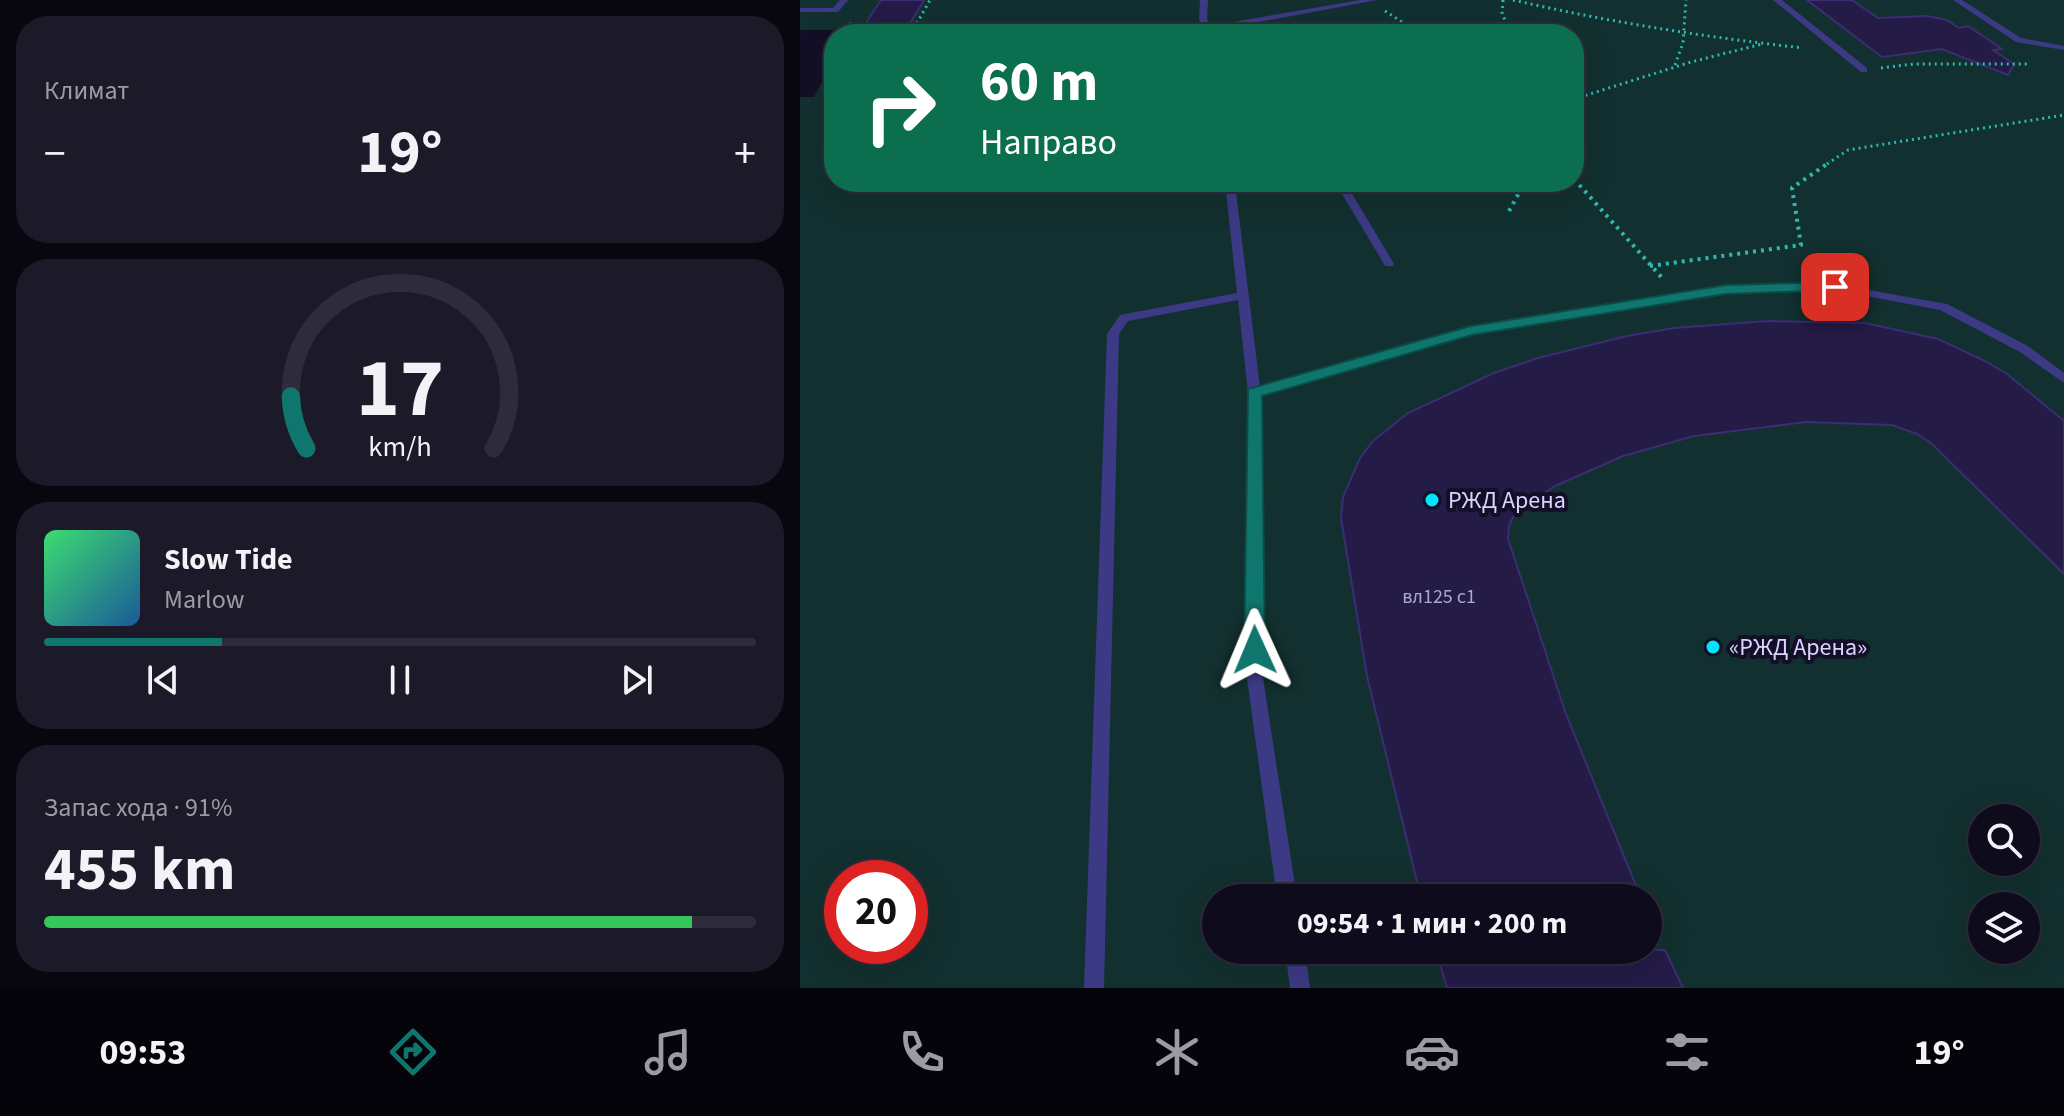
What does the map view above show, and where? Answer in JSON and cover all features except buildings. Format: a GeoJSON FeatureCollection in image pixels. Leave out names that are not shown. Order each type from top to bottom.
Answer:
{"type":"FeatureCollection","features":[{"type":"Feature","properties":{"kind":"lane"},"geometry":{"type":"LineString","coordinates":[[800,10],[835,10],[844,0]]}},
{"type":"Feature","properties":{"kind":"lane"},"geometry":{"type":"LineString","coordinates":[[1204,0],[1205,24]]}},
{"type":"Feature","properties":{"kind":"lane"},"geometry":{"type":"LineString","coordinates":[[1241,24],[1371,0]]}},
{"type":"Feature","properties":{"kind":"lane"},"geometry":{"type":"LineString","coordinates":[[1777,0],[1864,70]]}},
{"type":"Feature","properties":{"kind":"lane"},"geometry":{"type":"LineString","coordinates":[[1957,0],[2019,40],[2064,48]]}},
{"type":"Feature","properties":{"kind":"lane"},"geometry":{"type":"LineString","coordinates":[[1231,192],[1254,393],[1255,678],[1285,884]]}},
{"type":"Feature","properties":{"kind":"lane"},"geometry":{"type":"LineString","coordinates":[[1346,192],[1389,264]]}},
{"type":"Feature","properties":{"kind":"lane"},"geometry":{"type":"LineString","coordinates":[[1254,393],[1471,331],[1726,289],[1835,287],[1943,307],[2024,349],[2064,379]]}},
{"type":"Feature","properties":{"kind":"lane"},"geometry":{"type":"LineString","coordinates":[[1094,988],[1113,334],[1124,318],[1148,311],[1241,296]]}},
{"type":"Feature","properties":{"kind":"lane"},"geometry":{"type":"LineString","coordinates":[[1297,964],[1300,988]]}},
{"type":"Feature","properties":{"kind":"path"},"geometry":{"type":"LineString","coordinates":[[917,24],[930,0]]}},
{"type":"Feature","properties":{"kind":"path"},"geometry":{"type":"LineString","coordinates":[[1371,0],[1406,24]]}},
{"type":"Feature","properties":{"kind":"path"},"geometry":{"type":"LineString","coordinates":[[1503,0],[1502,14],[1507,24]]}},
{"type":"Feature","properties":{"kind":"path"},"geometry":{"type":"LineString","coordinates":[[1513,0],[1543,9],[1719,39],[1845,55]]}},
{"type":"Feature","properties":{"kind":"path"},"geometry":{"type":"LineString","coordinates":[[1674,66],[1683,33],[1686,0]]}},
{"type":"Feature","properties":{"kind":"path"},"geometry":{"type":"LineString","coordinates":[[1584,96],[1674,66],[1818,33]]}},
{"type":"Feature","properties":{"kind":"path"},"geometry":{"type":"LineString","coordinates":[[1864,70],[1914,64],[2038,64]]}},
{"type":"Feature","properties":{"kind":"path"},"geometry":{"type":"LineString","coordinates":[[1650,266],[1801,245],[1792,188],[1848,150],[2064,115]]}},
{"type":"Feature","properties":{"kind":"path"},"geometry":{"type":"LineString","coordinates":[[1584,190],[1678,296]]}},
{"type":"Feature","properties":{"kind":"path"},"geometry":{"type":"LineString","coordinates":[[1509,211],[1519,192]]}},
{"type":"Feature","properties":{"kind":"green space","name":"РЖД Арена"},"geometry":{"type":"Polygon","coordinates":[[[800,0],[2064,0],[2064,988],[800,988],[800,97],[814,97],[824,78],[824,192],[1584,192],[1584,24],[824,24],[824,30],[800,30],[800,0]]]}},
{"type":"Feature","properties":{"kind":"place","name":"РЖД Арена"},"geometry":{"type":"Point","coordinates":[1432,500]}},
{"type":"Feature","properties":{"kind":"place","name":"«РЖД Арена»"},"geometry":{"type":"Point","coordinates":[1713,647]}},
{"type":"Feature","properties":{"kind":"route"},"geometry":{"type":"LineString","coordinates":[[1255,650],[1254,393],[1471,331],[1614,305],[1726,289],[1835,287]]}}]}
